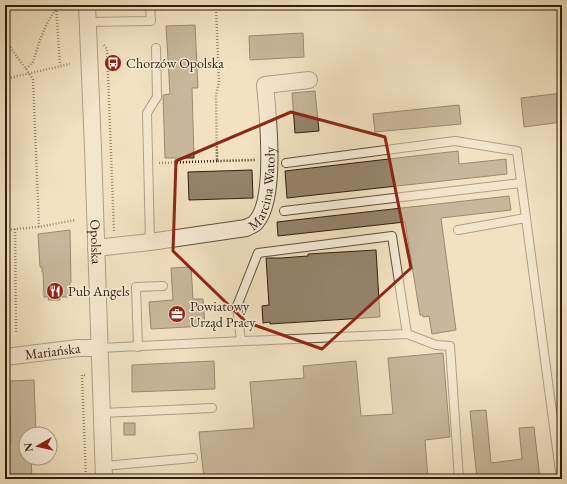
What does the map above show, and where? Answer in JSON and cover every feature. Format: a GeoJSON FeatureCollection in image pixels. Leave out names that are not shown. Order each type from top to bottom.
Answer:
{"type":"FeatureCollection","features":[{"type":"Feature","properties":{"kind":"street","name":"Opolska"},"geometry":{"type":"LineString","coordinates":[[86,5],[104,472]]}},
{"type":"Feature","properties":{"kind":"street","name":"Marcina Watoły"},"geometry":{"type":"LineString","coordinates":[[96,248],[246,228],[256,223],[263,211],[269,160],[270,137],[265,85],[309,80]]}},
{"type":"Feature","properties":{"kind":"street","name":"Mariańska"},"geometry":{"type":"LineString","coordinates":[[5,357],[78,348],[100,348]]}},
{"type":"Feature","properties":{"kind":"lane"},"geometry":{"type":"LineString","coordinates":[[87,22],[151,21],[150,6]]}},
{"type":"Feature","properties":{"kind":"lane"},"geometry":{"type":"LineString","coordinates":[[150,242],[147,113],[158,98],[156,48]]}},
{"type":"Feature","properties":{"kind":"lane"},"geometry":{"type":"LineString","coordinates":[[286,163],[455,141],[517,151],[561,479]]}},
{"type":"Feature","properties":{"kind":"lane"},"geometry":{"type":"LineString","coordinates":[[284,211],[521,183]]}},
{"type":"Feature","properties":{"kind":"lane"},"geometry":{"type":"LineString","coordinates":[[458,230],[526,218]]}},
{"type":"Feature","properties":{"kind":"lane"},"geometry":{"type":"LineString","coordinates":[[241,341],[237,306],[258,252],[392,236],[407,334]]}},
{"type":"Feature","properties":{"kind":"lane"},"geometry":{"type":"LineString","coordinates":[[138,347],[136,287],[163,286]]}},
{"type":"Feature","properties":{"kind":"lane"},"geometry":{"type":"LineString","coordinates":[[100,348],[407,334],[436,346],[450,346],[459,479]]}},
{"type":"Feature","properties":{"kind":"lane"},"geometry":{"type":"LineString","coordinates":[[102,413],[212,408]]}},
{"type":"Feature","properties":{"kind":"lane"},"geometry":{"type":"LineString","coordinates":[[104,472],[193,458]]}},
{"type":"Feature","properties":{"kind":"path"},"geometry":{"type":"LineString","coordinates":[[56,5],[60,65]]}},
{"type":"Feature","properties":{"kind":"path"},"geometry":{"type":"LineString","coordinates":[[150,6],[216,7],[219,82],[216,95],[217,161]]}},
{"type":"Feature","properties":{"kind":"path"},"geometry":{"type":"LineString","coordinates":[[26,69],[33,62],[48,21],[56,9]]}},
{"type":"Feature","properties":{"kind":"path"},"geometry":{"type":"LineString","coordinates":[[5,40],[33,79],[39,226]]}},
{"type":"Feature","properties":{"kind":"path"},"geometry":{"type":"LineString","coordinates":[[5,79],[60,65],[70,64]]}},
{"type":"Feature","properties":{"kind":"path"},"geometry":{"type":"LineString","coordinates":[[148,164],[269,160]]}},
{"type":"Feature","properties":{"kind":"path"},"geometry":{"type":"LineString","coordinates":[[5,230],[75,220]]}},
{"type":"Feature","properties":{"kind":"path"},"geometry":{"type":"LineString","coordinates":[[15,229],[16,334]]}},
{"type":"Feature","properties":{"kind":"path"},"geometry":{"type":"LineString","coordinates":[[82,375],[86,479]]}},
{"type":"Feature","properties":{"kind":"highlighted area"},"geometry":{"type":"Polygon","coordinates":[[[291,112],[385,137],[411,268],[322,349],[246,322],[173,251],[176,161],[291,112]]]}},
{"type":"Feature","properties":{"kind":"building"},"geometry":{"type":"Polygon","coordinates":[[[195,25],[198,88],[192,88],[194,158],[165,158],[163,95],[170,94],[166,26],[195,25]]]}},
{"type":"Feature","properties":{"kind":"building"},"geometry":{"type":"Polygon","coordinates":[[[303,33],[304,57],[250,60],[249,36],[303,33]]]}},
{"type":"Feature","properties":{"kind":"building"},"geometry":{"type":"Polygon","coordinates":[[[315,91],[319,131],[295,133],[292,93],[315,91]]]}},
{"type":"Feature","properties":{"kind":"building"},"geometry":{"type":"Polygon","coordinates":[[[562,93],[562,122],[524,127],[521,98],[562,93]]]}},
{"type":"Feature","properties":{"kind":"building"},"geometry":{"type":"Polygon","coordinates":[[[459,105],[461,124],[375,132],[373,114],[459,105]]]}},
{"type":"Feature","properties":{"kind":"building"},"geometry":{"type":"Polygon","coordinates":[[[458,151],[459,164],[506,159],[507,174],[287,198],[285,171],[458,151]]]}},
{"type":"Feature","properties":{"kind":"building"},"geometry":{"type":"Polygon","coordinates":[[[252,170],[253,198],[189,200],[188,172],[252,170]]]}},
{"type":"Feature","properties":{"kind":"building"},"geometry":{"type":"Polygon","coordinates":[[[509,196],[511,210],[441,218],[456,330],[432,334],[429,316],[423,317],[423,315],[420,315],[405,222],[278,236],[277,222],[509,196]]]}},
{"type":"Feature","properties":{"kind":"building"},"geometry":{"type":"Polygon","coordinates":[[[70,230],[71,282],[69,297],[60,297],[60,300],[48,300],[49,297],[44,297],[43,272],[42,267],[40,267],[38,234],[70,230]]]}},
{"type":"Feature","properties":{"kind":"building"},"geometry":{"type":"Polygon","coordinates":[[[376,250],[380,317],[270,324],[270,322],[263,323],[262,306],[269,305],[266,258],[376,250]]]}},
{"type":"Feature","properties":{"kind":"building","name":"Powiatowy Urząd Pracy"},"geometry":{"type":"Polygon","coordinates":[[[191,267],[193,299],[203,299],[205,326],[151,329],[149,302],[173,300],[171,268],[191,267]]]}},
{"type":"Feature","properties":{"kind":"building"},"geometry":{"type":"Polygon","coordinates":[[[443,353],[450,437],[425,440],[428,479],[204,479],[199,432],[254,428],[250,382],[304,378],[303,366],[356,361],[361,416],[393,414],[388,358],[443,353]]]}},
{"type":"Feature","properties":{"kind":"building"},"geometry":{"type":"Polygon","coordinates":[[[214,361],[215,389],[132,392],[132,365],[214,361]]]}},
{"type":"Feature","properties":{"kind":"building"},"geometry":{"type":"Polygon","coordinates":[[[34,380],[36,426],[18,426],[18,466],[31,466],[32,479],[8,479],[6,442],[11,442],[9,381],[34,380]]]}},
{"type":"Feature","properties":{"kind":"building"},"geometry":{"type":"Polygon","coordinates":[[[486,410],[491,463],[522,459],[519,428],[534,427],[540,479],[477,479],[470,411],[486,410]]]}},
{"type":"Feature","properties":{"kind":"building"},"geometry":{"type":"Polygon","coordinates":[[[124,423],[135,423],[135,435],[124,435],[124,423]]]}},
{"type":"Feature","properties":{"kind":"place","name":"Chorzów Opolska"},"geometry":{"type":"Point","coordinates":[113,63]}},
{"type":"Feature","properties":{"kind":"place","name":"Pub Angels"},"geometry":{"type":"Point","coordinates":[55,291]}},
{"type":"Feature","properties":{"kind":"place","name":"Powiatowy Urząd Pracy"},"geometry":{"type":"Point","coordinates":[177,314]}}]}
